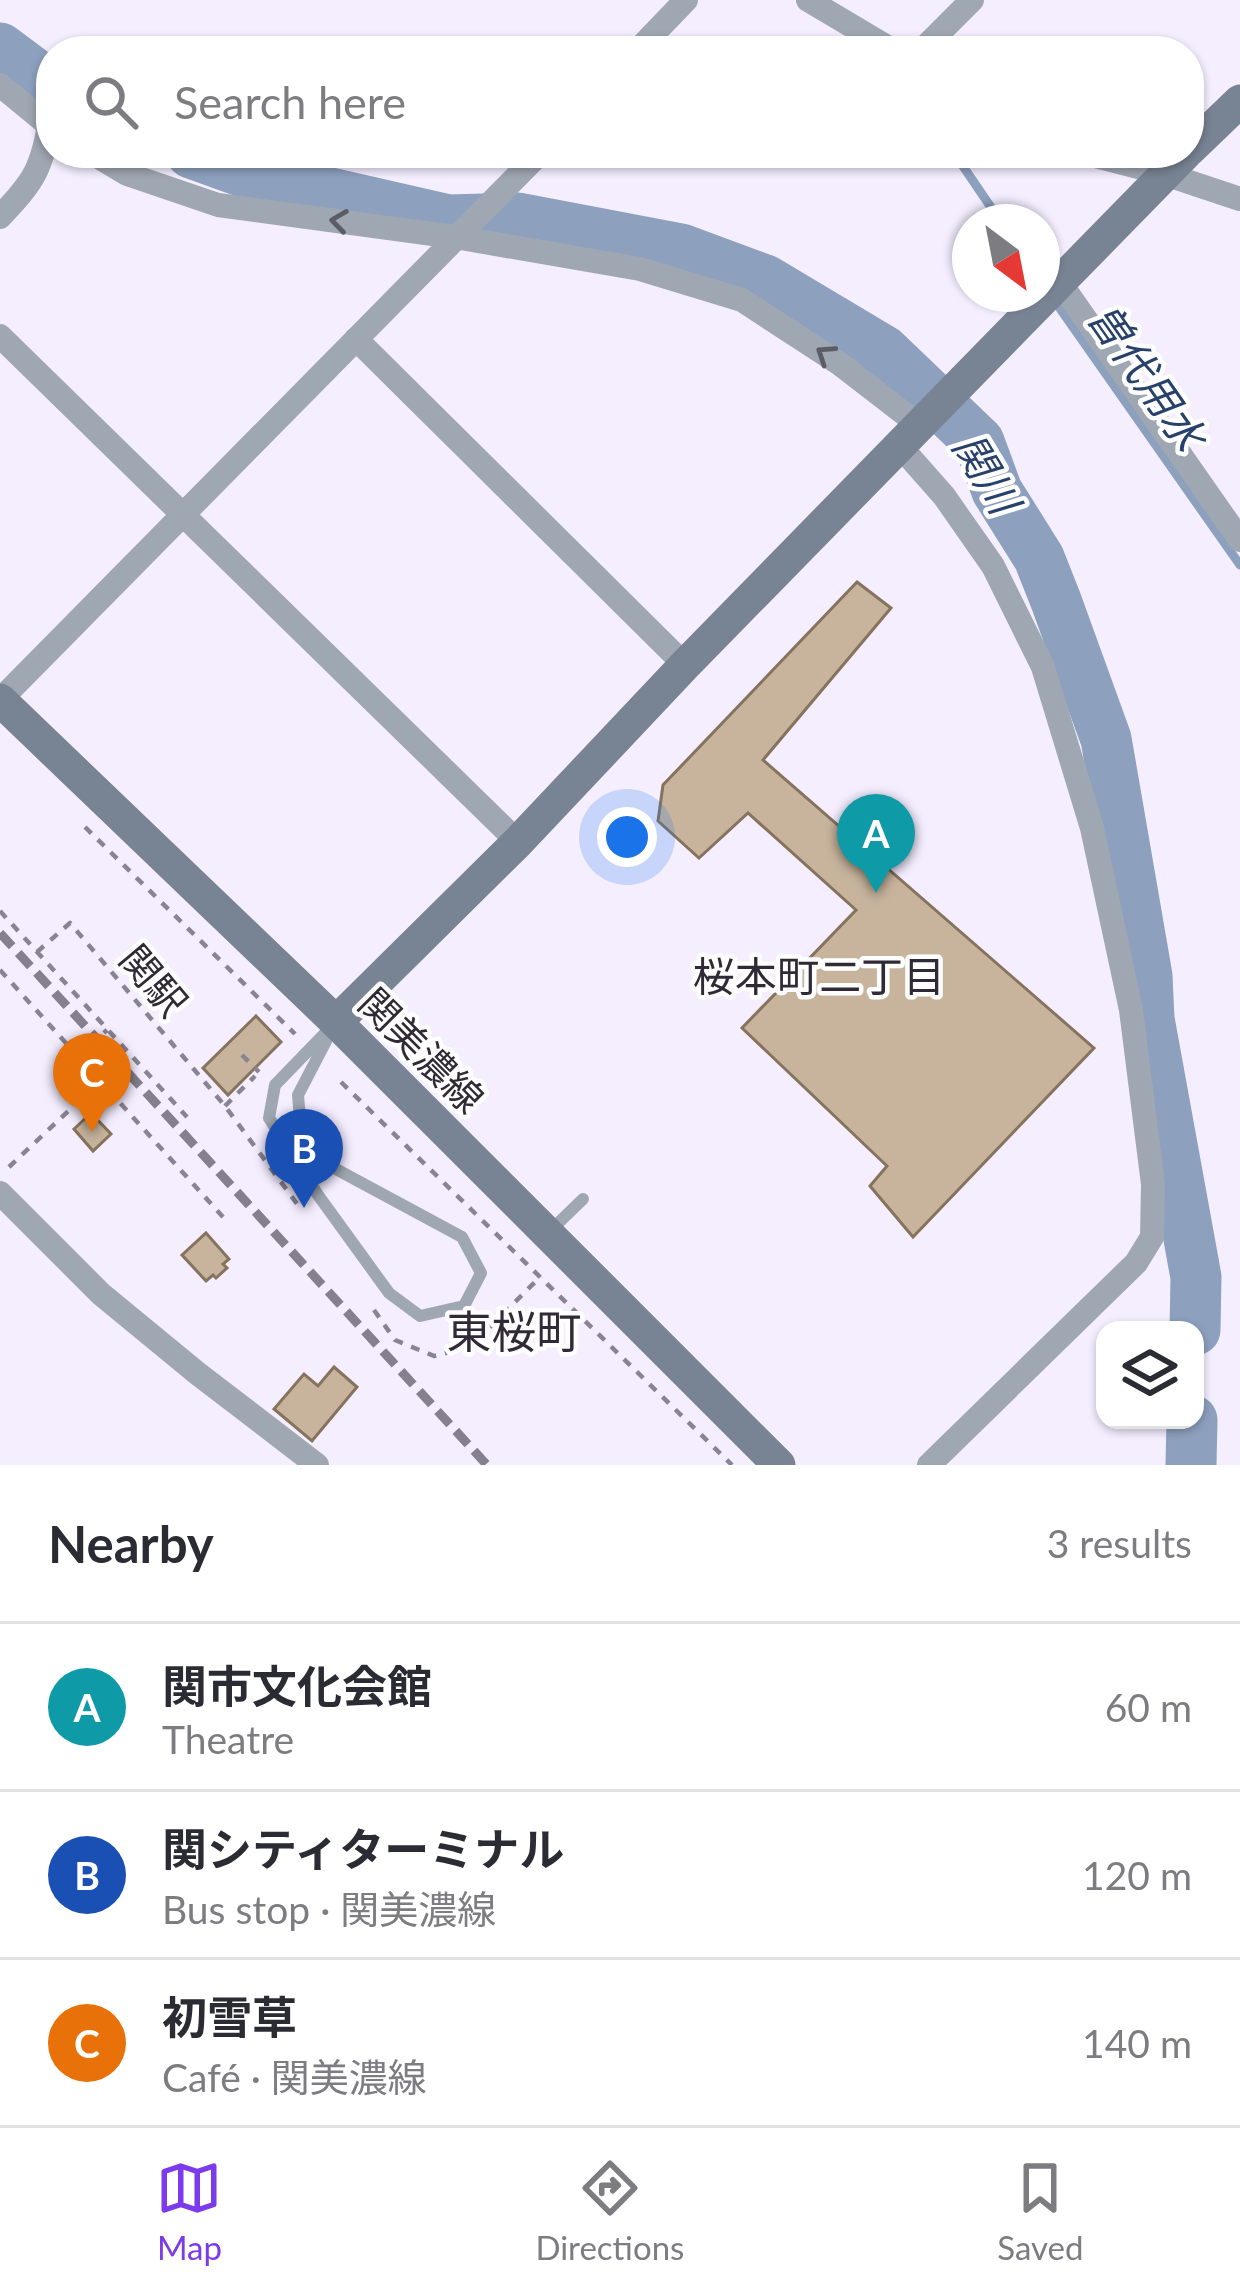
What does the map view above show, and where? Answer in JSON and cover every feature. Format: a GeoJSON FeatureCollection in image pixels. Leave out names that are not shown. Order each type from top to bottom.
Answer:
{"type":"FeatureCollection","features":[{"type":"Feature","properties":{"kind":"street"},"geometry":{"type":"LineString","coordinates":[[651,36],[686,0]]}},
{"type":"Feature","properties":{"kind":"street"},"geometry":{"type":"LineString","coordinates":[[808,0],[869,36]]}},
{"type":"Feature","properties":{"kind":"street"},"geometry":{"type":"LineString","coordinates":[[936,36],[972,0]]}},
{"type":"Feature","properties":{"kind":"street"},"geometry":{"type":"LineString","coordinates":[[0,86],[36,116]]}},
{"type":"Feature","properties":{"kind":"street"},"geometry":{"type":"LineString","coordinates":[[1204,136],[1240,101]]}},
{"type":"Feature","properties":{"kind":"street"},"geometry":{"type":"LineString","coordinates":[[0,217],[33,182],[38,168]]}},
{"type":"Feature","properties":{"kind":"street"},"geometry":{"type":"LineString","coordinates":[[116,168],[218,205],[456,236],[640,269],[742,300],[840,364],[909,435],[993,566],[1043,667],[1092,828],[1131,1010],[1153,1184],[1152,1237],[1136,1263],[929,1465]]}},
{"type":"Feature","properties":{"kind":"street"},"geometry":{"type":"LineString","coordinates":[[0,700],[526,168]]}},
{"type":"Feature","properties":{"kind":"street"},"geometry":{"type":"LineString","coordinates":[[1060,280],[1171,168]]}},
{"type":"Feature","properties":{"kind":"street"},"geometry":{"type":"LineString","coordinates":[[1193,168],[1240,200]]}},
{"type":"Feature","properties":{"kind":"street"},"geometry":{"type":"LineString","coordinates":[[1060,282],[1240,540]]}},
{"type":"Feature","properties":{"kind":"street"},"geometry":{"type":"LineString","coordinates":[[335,1022],[518,842],[1029,312]]}},
{"type":"Feature","properties":{"kind":"street"},"geometry":{"type":"LineString","coordinates":[[0,336],[518,842]]}},
{"type":"Feature","properties":{"kind":"street"},"geometry":{"type":"LineString","coordinates":[[356,339],[685,665]]}},
{"type":"Feature","properties":{"kind":"street","name":"関美濃線"},"geometry":{"type":"LineString","coordinates":[[0,700],[335,1022],[779,1465]]}},
{"type":"Feature","properties":{"kind":"street"},"geometry":{"type":"LineString","coordinates":[[0,1193],[100,1294],[317,1465]]}},
{"type":"Feature","properties":{"kind":"lane"},"geometry":{"type":"LineString","coordinates":[[335,1022],[298,1095],[301,1132],[321,1161],[462,1237],[481,1274],[464,1306],[420,1316],[389,1292],[269,1118],[274,1085],[335,1022]]}},
{"type":"Feature","properties":{"kind":"lane"},"geometry":{"type":"LineString","coordinates":[[548,1234],[583,1198]]}},
{"type":"Feature","properties":{"kind":"path"},"geometry":{"type":"LineString","coordinates":[[82,825],[296,1035]]}},
{"type":"Feature","properties":{"kind":"path"},"geometry":{"type":"LineString","coordinates":[[0,911],[187,1117]]}},
{"type":"Feature","properties":{"kind":"path","name":"関駅"},"geometry":{"type":"LineString","coordinates":[[37,952],[70,923],[225,1106],[259,1072],[242,1055]]}},
{"type":"Feature","properties":{"kind":"path"},"geometry":{"type":"LineString","coordinates":[[0,970],[223,1217]]}},
{"type":"Feature","properties":{"kind":"path","name":"関駅"},"geometry":{"type":"LineString","coordinates":[[77,1057],[107,1030]]}},
{"type":"Feature","properties":{"kind":"path"},"geometry":{"type":"LineString","coordinates":[[202,1079],[212,1068]]}},
{"type":"Feature","properties":{"kind":"path"},"geometry":{"type":"LineString","coordinates":[[0,1175],[99,1082]]}},
{"type":"Feature","properties":{"kind":"path"},"geometry":{"type":"LineString","coordinates":[[341,1082],[732,1465]]}},
{"type":"Feature","properties":{"kind":"building"},"geometry":{"type":"Polygon","coordinates":[[[857,582],[891,608],[763,760],[1094,1048],[913,1237],[870,1186],[887,1166],[742,1028],[856,910],[748,813],[699,858],[658,821],[663,785],[857,582]]]}},
{"type":"Feature","properties":{"kind":"building"},"geometry":{"type":"Polygon","coordinates":[[[256,1016],[281,1042],[228,1095],[203,1068],[256,1016]]]}},
{"type":"Feature","properties":{"kind":"building"},"geometry":{"type":"Polygon","coordinates":[[[91,1113],[111,1134],[93,1151],[74,1129],[91,1113]]]}},
{"type":"Feature","properties":{"kind":"building"},"geometry":{"type":"Polygon","coordinates":[[[206,1233],[229,1259],[223,1264],[227,1268],[206,1281],[182,1255],[206,1233]]]}},
{"type":"Feature","properties":{"kind":"building"},"geometry":{"type":"Polygon","coordinates":[[[334,1367],[357,1387],[312,1441],[274,1409],[304,1374],[318,1386],[334,1367]]]}},
{"type":"Feature","properties":{"kind":"waterway","name":"関川"},"geometry":{"type":"LineString","coordinates":[[0,48],[36,75]]}},
{"type":"Feature","properties":{"kind":"waterway","name":"関川"},"geometry":{"type":"LineString","coordinates":[[233,168],[449,220],[518,218],[681,249],[765,280],[884,351],[979,442],[997,491],[1039,558],[1106,739],[1147,976],[1149,1019],[1196,1277],[1195,1321]]}},
{"type":"Feature","properties":{"kind":"waterway","name":"曽代用水"},"geometry":{"type":"LineString","coordinates":[[964,168],[989,204]]}},
{"type":"Feature","properties":{"kind":"waterway","name":"曽代用水"},"geometry":{"type":"LineString","coordinates":[[1060,309],[1240,565]]}},
{"type":"Feature","properties":{"kind":"waterway","name":"関川"},"geometry":{"type":"LineString","coordinates":[[1191,1465],[1192,1429]]}},
{"type":"Feature","properties":{"kind":"railway"},"geometry":{"type":"LineString","coordinates":[[0,933],[487,1465]]}},
{"type":"Feature","properties":{"kind":"place","name":"関市文化会館"},"geometry":{"type":"Point","coordinates":[876,893]}},
{"type":"Feature","properties":{"kind":"place","name":"初雪草"},"geometry":{"type":"Point","coordinates":[92,1132]}},
{"type":"Feature","properties":{"kind":"place","name":"関シティターミナル"},"geometry":{"type":"Point","coordinates":[304,1208]}},
{"type":"Feature","properties":{"kind":"district","name":"桜本町二丁目"},"geometry":{"type":"Point","coordinates":[819,976]}},
{"type":"Feature","properties":{"kind":"district","name":"東桜町"},"geometry":{"type":"Point","coordinates":[514,1331]}}]}
